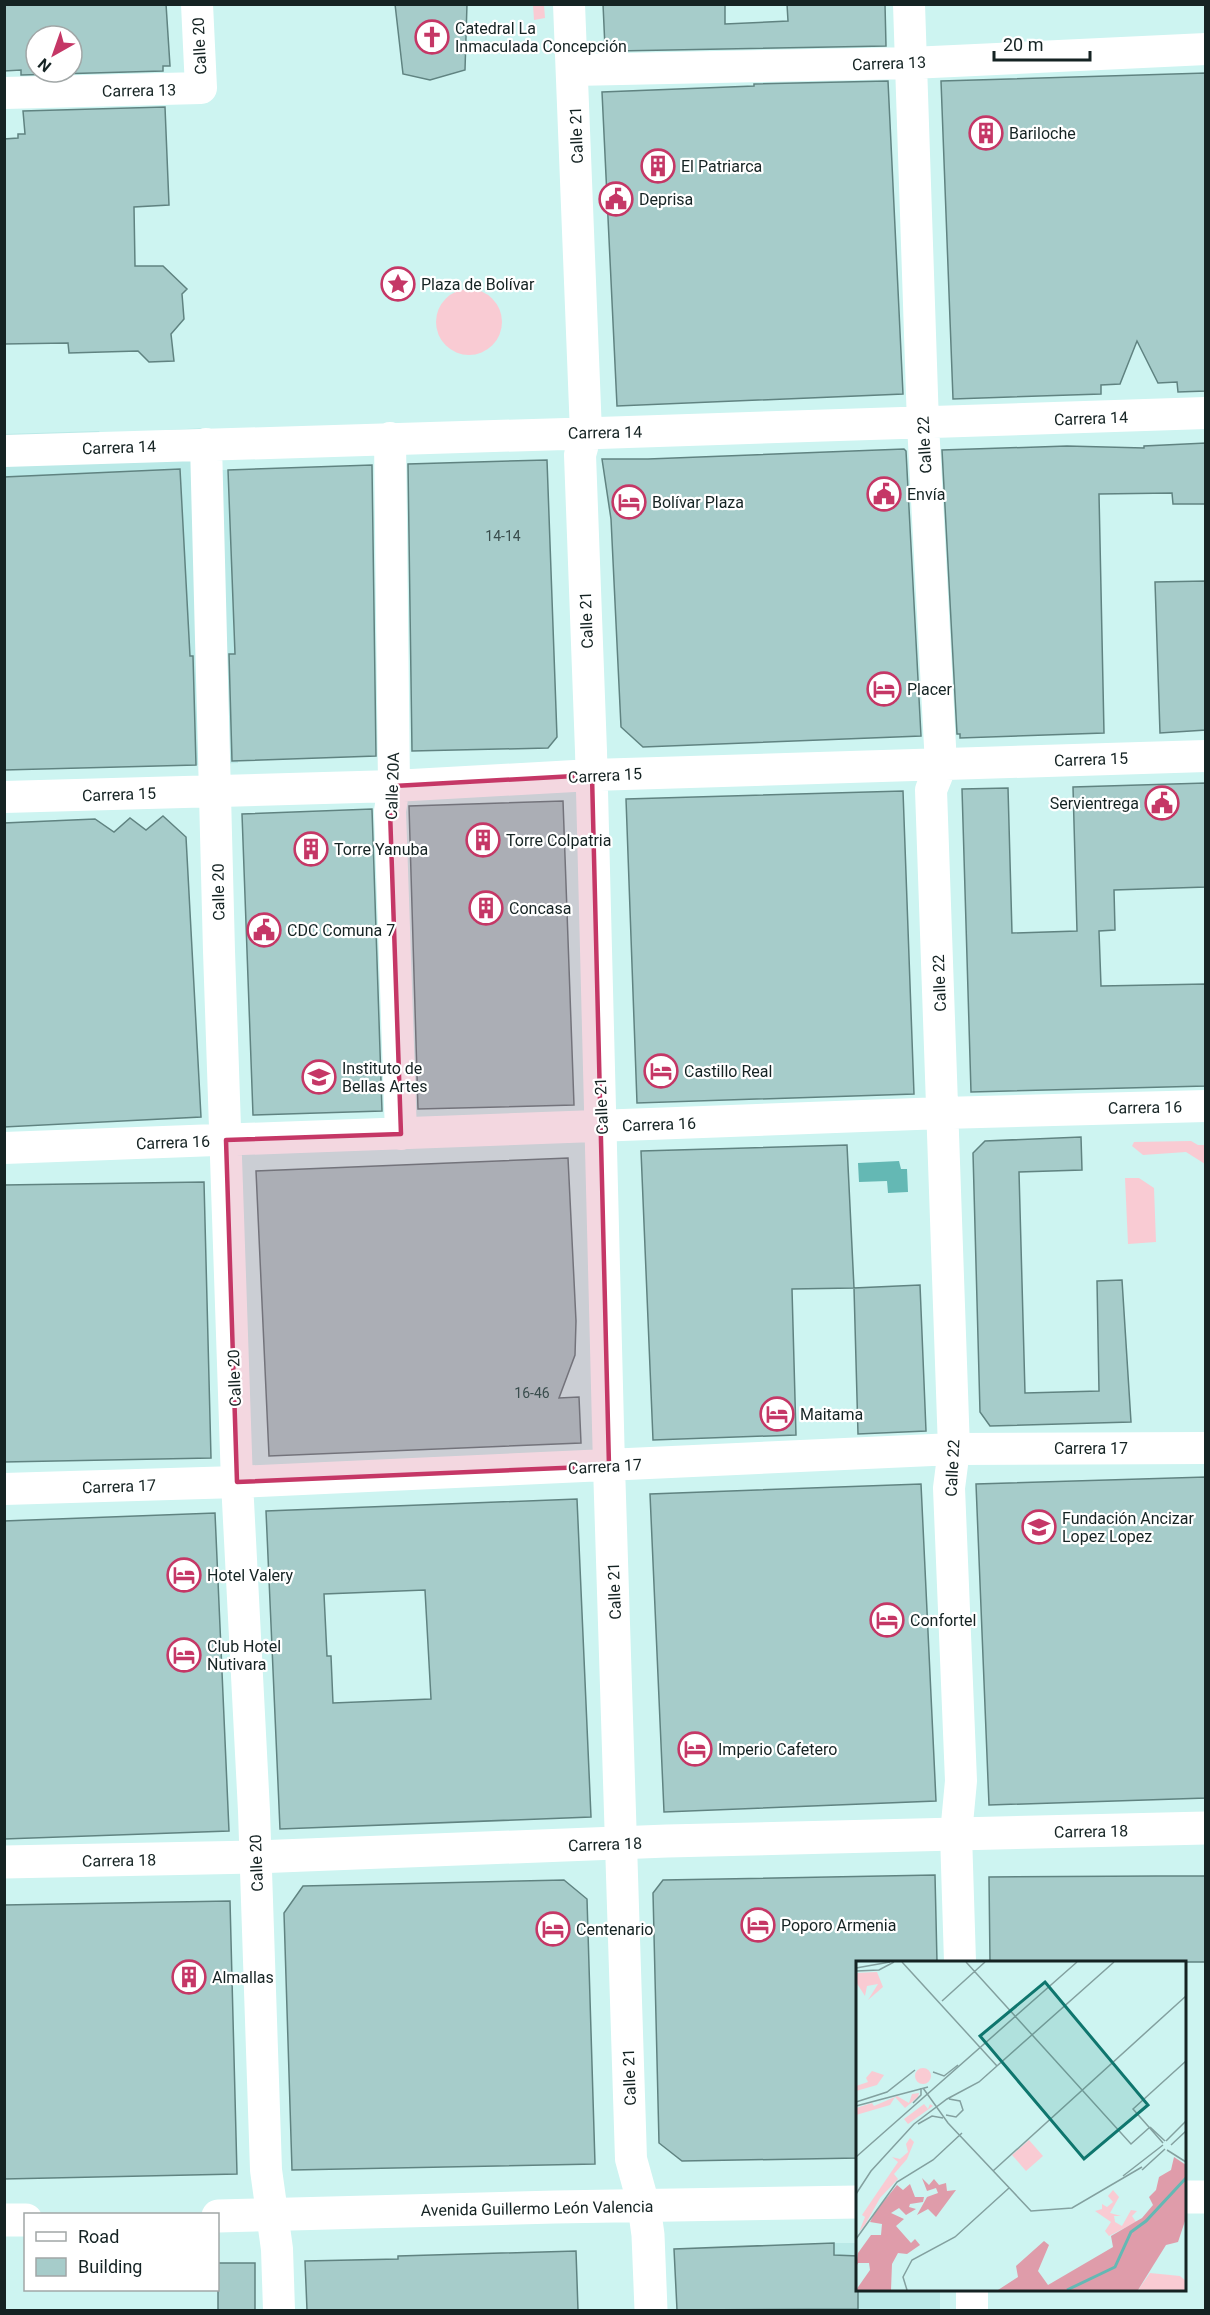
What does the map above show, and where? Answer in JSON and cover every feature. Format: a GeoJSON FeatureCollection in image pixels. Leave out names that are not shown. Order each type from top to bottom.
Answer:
{"type":"FeatureCollection","features":[{"type":"Feature","properties":{"kind":"main road","name":"Carrera 18"},"geometry":{"type":"LineString","coordinates":[[4,1862],[255,1857],[622,1843],[1206,1828]]}},
{"type":"Feature","properties":{"kind":"main road"},"geometry":{"type":"LineString","coordinates":[[1186,2197],[1206,2197]]}},
{"type":"Feature","properties":{"kind":"main road","name":"Avenida Guillermo León Valencia"},"geometry":{"type":"LineString","coordinates":[[219,2216],[856,2202]]}},
{"type":"Feature","properties":{"kind":"main road"},"geometry":{"type":"LineString","coordinates":[[644,2206],[648,2235],[651,2310]]}},
{"type":"Feature","properties":{"kind":"main road"},"geometry":{"type":"LineString","coordinates":[[4,2220],[24,2220]]}},
{"type":"Feature","properties":{"kind":"street","name":"Calle 20"},"geometry":{"type":"LineString","coordinates":[[197,4],[201,88]]}},
{"type":"Feature","properties":{"kind":"street","name":"Calle 21"},"geometry":{"type":"LineString","coordinates":[[569,4],[586,433],[580,455],[592,775],[609,1466],[631,2159],[644,2206]]}},
{"type":"Feature","properties":{"kind":"street","name":"Calle 22"},"geometry":{"type":"LineString","coordinates":[[909,4],[923,424],[941,765],[931,790],[954,1449],[949,1488],[962,1781],[956,1834],[960,1961]]}},
{"type":"Feature","properties":{"kind":"street","name":"Carrera 13"},"geometry":{"type":"LineString","coordinates":[[573,70],[911,63],[1206,49]]}},
{"type":"Feature","properties":{"kind":"street","name":"Carrera 13"},"geometry":{"type":"LineString","coordinates":[[4,93],[201,88]]}},
{"type":"Feature","properties":{"kind":"street","name":"Carrera 14"},"geometry":{"type":"LineString","coordinates":[[4,451],[923,424],[1206,413]]}},
{"type":"Feature","properties":{"kind":"street","name":"Calle 20A"},"geometry":{"type":"LineString","coordinates":[[390,438],[394,786],[390,811],[401,1134]]}},
{"type":"Feature","properties":{"kind":"street","name":"Calle 20"},"geometry":{"type":"LineString","coordinates":[[206,444],[219,951],[237,1482],[255,1857],[266,2170],[273,2215],[279,2310]]}},
{"type":"Feature","properties":{"kind":"street","name":"Carrera 15"},"geometry":{"type":"LineString","coordinates":[[4,797],[394,786],[592,775],[1206,756]]}},
{"type":"Feature","properties":{"kind":"street","name":"Carrera 16"},"geometry":{"type":"LineString","coordinates":[[4,1148],[943,1113],[1206,1106]]}},
{"type":"Feature","properties":{"kind":"street","name":"Carrera 17"},"geometry":{"type":"LineString","coordinates":[[4,1489],[237,1482],[954,1449],[1206,1448]]}},
{"type":"Feature","properties":{"kind":"street"},"geometry":{"type":"LineString","coordinates":[[972,2291],[972,2310]]}},
{"type":"Feature","properties":{"kind":"highlighted area"},"geometry":{"type":"Polygon","coordinates":[[[592,775],[609,1466],[237,1482],[226,1140],[401,1134],[390,811],[394,786],[592,775]]]}},
{"type":"Feature","properties":{"kind":"shaded area"},"geometry":{"type":"Polygon","coordinates":[[[533,5],[544,5],[545,18],[534,20],[533,5]]]}},
{"type":"Feature","properties":{"kind":"shaded area"},"geometry":{"type":"Polygon","coordinates":[[[462,289],[476,289],[488,294],[497,303],[502,322],[500,335],[493,346],[476,355],[462,355],[450,350],[441,341],[436,329],[436,315],[441,303],[450,294],[462,289]]]}},
{"type":"Feature","properties":{"kind":"shaded area"},"geometry":{"type":"Polygon","coordinates":[[[205,428],[207,470],[228,470],[238,763],[196,765],[180,469],[5,477],[4,434],[99,431],[108,447],[154,446],[167,430],[205,428]]]}},
{"type":"Feature","properties":{"kind":"shaded area"},"geometry":{"type":"Polygon","coordinates":[[[1191,1141],[1198,1145],[1205,1145],[1205,1164],[1186,1152],[1143,1155],[1132,1146],[1134,1142],[1191,1141]]]}},
{"type":"Feature","properties":{"kind":"shaded area"},"geometry":{"type":"Polygon","coordinates":[[[1125,1178],[1139,1178],[1154,1188],[1156,1242],[1128,1244],[1125,1178]]]}},
{"type":"Feature","properties":{"kind":"shaded area"},"geometry":{"type":"Polygon","coordinates":[[[834,2243],[856,2243],[856,2291],[940,2291],[940,2310],[836,2310],[834,2243]]]}},
{"type":"Feature","properties":{"kind":"water"},"geometry":{"type":"Polygon","coordinates":[[[899,1161],[901,1169],[907,1169],[908,1192],[888,1193],[887,1181],[859,1182],[858,1163],[899,1161]]]}},
{"type":"Feature","properties":{"kind":"building"},"geometry":{"type":"Polygon","coordinates":[[[4,4],[166,4],[170,66],[163,66],[163,71],[84,73],[84,24],[24,24],[24,75],[21,75],[21,70],[4,71],[4,4]]]}},
{"type":"Feature","properties":{"kind":"building","name":"Catedral La Inmaculada Concepción"},"geometry":{"type":"Polygon","coordinates":[[[395,4],[467,4],[465,70],[430,80],[403,74],[395,4]]]}},
{"type":"Feature","properties":{"kind":"building"},"geometry":{"type":"Polygon","coordinates":[[[603,4],[725,4],[725,24],[788,21],[787,4],[885,4],[886,46],[616,51],[605,48],[603,4]]]}},
{"type":"Feature","properties":{"kind":"building"},"geometry":{"type":"Polygon","coordinates":[[[1206,73],[1206,391],[1178,392],[1177,382],[1158,383],[1137,341],[1120,384],[1101,385],[1101,394],[953,399],[941,81],[1206,73]]]}},
{"type":"Feature","properties":{"kind":"building"},"geometry":{"type":"Polygon","coordinates":[[[888,81],[903,394],[617,406],[602,92],[754,86],[754,84],[888,81]]]}},
{"type":"Feature","properties":{"kind":"building"},"geometry":{"type":"Polygon","coordinates":[[[165,107],[169,205],[134,207],[135,266],[163,266],[187,289],[182,294],[184,319],[171,334],[174,361],[149,362],[138,351],[69,353],[68,343],[4,344],[4,139],[18,138],[18,134],[25,134],[23,111],[165,107]]]}},
{"type":"Feature","properties":{"kind":"building"},"geometry":{"type":"Polygon","coordinates":[[[1206,443],[1206,504],[1173,504],[1172,493],[1099,494],[1104,733],[960,738],[960,734],[957,734],[942,450],[1067,446],[1144,448],[1144,446],[1206,443]]]}},
{"type":"Feature","properties":{"kind":"building"},"geometry":{"type":"Polygon","coordinates":[[[904,449],[906,451],[921,736],[643,747],[621,727],[611,519],[602,459],[904,449]]]}},
{"type":"Feature","properties":{"kind":"building"},"geometry":{"type":"Polygon","coordinates":[[[547,460],[557,737],[548,748],[412,751],[408,464],[547,460]]]}},
{"type":"Feature","properties":{"kind":"building"},"geometry":{"type":"Polygon","coordinates":[[[372,465],[376,756],[232,761],[229,654],[235,654],[228,470],[372,465]]]}},
{"type":"Feature","properties":{"kind":"building"},"geometry":{"type":"Polygon","coordinates":[[[180,469],[190,656],[193,656],[196,765],[4,770],[4,477],[180,469]]]}},
{"type":"Feature","properties":{"kind":"building"},"geometry":{"type":"Polygon","coordinates":[[[1206,581],[1206,730],[1160,733],[1155,582],[1206,581]]]}},
{"type":"Feature","properties":{"kind":"building"},"geometry":{"type":"Polygon","coordinates":[[[1206,783],[1206,887],[1114,890],[1115,930],[1099,931],[1101,986],[1206,984],[1206,1086],[971,1092],[962,789],[1008,788],[1012,933],[1077,931],[1073,787],[1206,783]]]}},
{"type":"Feature","properties":{"kind":"building"},"geometry":{"type":"Polygon","coordinates":[[[903,791],[914,1094],[637,1103],[626,799],[903,791]]]}},
{"type":"Feature","properties":{"kind":"building"},"geometry":{"type":"Polygon","coordinates":[[[563,801],[574,1105],[418,1109],[409,806],[563,801]]]}},
{"type":"Feature","properties":{"kind":"building"},"geometry":{"type":"Polygon","coordinates":[[[372,809],[382,1111],[253,1115],[242,814],[372,809]]]}},
{"type":"Feature","properties":{"kind":"building"},"geometry":{"type":"Polygon","coordinates":[[[163,816],[186,837],[201,1117],[4,1127],[4,823],[95,819],[114,832],[130,818],[146,830],[163,816]]]}},
{"type":"Feature","properties":{"kind":"building"},"geometry":{"type":"Polygon","coordinates":[[[1081,1137],[1082,1170],[1019,1172],[1025,1393],[1099,1391],[1097,1281],[1122,1280],[1131,1422],[990,1426],[980,1412],[973,1153],[985,1141],[1081,1137]]]}},
{"type":"Feature","properties":{"kind":"building"},"geometry":{"type":"Polygon","coordinates":[[[847,1145],[854,1288],[792,1289],[796,1435],[653,1440],[641,1151],[847,1145]]]}},
{"type":"Feature","properties":{"kind":"building"},"geometry":{"type":"Polygon","coordinates":[[[568,1158],[576,1321],[575,1355],[559,1398],[579,1397],[581,1443],[269,1456],[256,1171],[568,1158]]]}},
{"type":"Feature","properties":{"kind":"building"},"geometry":{"type":"Polygon","coordinates":[[[204,1182],[211,1458],[4,1462],[4,1185],[204,1182]]]}},
{"type":"Feature","properties":{"kind":"building"},"geometry":{"type":"Polygon","coordinates":[[[920,1285],[926,1431],[858,1434],[854,1288],[920,1285]]]}},
{"type":"Feature","properties":{"kind":"building"},"geometry":{"type":"Polygon","coordinates":[[[1206,1477],[1206,1798],[989,1805],[976,1484],[1206,1477]]]}},
{"type":"Feature","properties":{"kind":"building"},"geometry":{"type":"Polygon","coordinates":[[[921,1484],[936,1801],[664,1812],[650,1494],[921,1484]]]}},
{"type":"Feature","properties":{"kind":"building"},"geometry":{"type":"Polygon","coordinates":[[[577,1499],[591,1817],[280,1829],[266,1511],[577,1499]],[[425,1590],[324,1594],[327,1656],[331,1656],[333,1703],[431,1699],[425,1590]]]}},
{"type":"Feature","properties":{"kind":"building"},"geometry":{"type":"Polygon","coordinates":[[[215,1513],[229,1831],[4,1839],[4,1521],[215,1513]]]}},
{"type":"Feature","properties":{"kind":"building"},"geometry":{"type":"Polygon","coordinates":[[[935,1875],[937,1961],[856,1961],[856,2158],[682,2161],[659,2143],[653,1893],[663,1880],[935,1875]]]}},
{"type":"Feature","properties":{"kind":"building"},"geometry":{"type":"Polygon","coordinates":[[[1206,1876],[1206,1962],[990,1961],[989,1877],[1206,1876]]]}},
{"type":"Feature","properties":{"kind":"building"},"geometry":{"type":"Polygon","coordinates":[[[564,1880],[587,1899],[595,2164],[292,2170],[284,1913],[303,1886],[564,1880]]]}},
{"type":"Feature","properties":{"kind":"building"},"geometry":{"type":"Polygon","coordinates":[[[230,1901],[237,2174],[4,2179],[4,1905],[230,1901]]]}},
{"type":"Feature","properties":{"kind":"building"},"geometry":{"type":"Polygon","coordinates":[[[834,2243],[834,2255],[856,2256],[858,2309],[677,2310],[674,2249],[834,2243]]]}},
{"type":"Feature","properties":{"kind":"building"},"geometry":{"type":"Polygon","coordinates":[[[576,2251],[578,2310],[307,2310],[305,2261],[576,2251]]]}},
{"type":"Feature","properties":{"kind":"building"},"geometry":{"type":"Polygon","coordinates":[[[219,2263],[255,2263],[255,2310],[218,2310],[219,2263]]]}},
{"type":"Feature","properties":{"kind":"place","name":"Catedral La Inmaculada Concepción"},"geometry":{"type":"Point","coordinates":[432,37]}},
{"type":"Feature","properties":{"kind":"place","name":"Bariloche"},"geometry":{"type":"Point","coordinates":[986,133]}},
{"type":"Feature","properties":{"kind":"place","name":"El Patriarca"},"geometry":{"type":"Point","coordinates":[658,166]}},
{"type":"Feature","properties":{"kind":"place","name":"Deprisa"},"geometry":{"type":"Point","coordinates":[616,199]}},
{"type":"Feature","properties":{"kind":"place","name":"Plaza de Bolívar"},"geometry":{"type":"Point","coordinates":[398,284]}},
{"type":"Feature","properties":{"kind":"place","name":"Envía"},"geometry":{"type":"Point","coordinates":[884,494]}},
{"type":"Feature","properties":{"kind":"place","name":"Bolívar Plaza"},"geometry":{"type":"Point","coordinates":[629,502]}},
{"type":"Feature","properties":{"kind":"place","name":"Placer"},"geometry":{"type":"Point","coordinates":[884,689]}},
{"type":"Feature","properties":{"kind":"place","name":"Servientrega"},"geometry":{"type":"Point","coordinates":[1162,803]}},
{"type":"Feature","properties":{"kind":"place","name":"Torre Colpatria"},"geometry":{"type":"Point","coordinates":[483,840]}},
{"type":"Feature","properties":{"kind":"place","name":"Torre Yanuba"},"geometry":{"type":"Point","coordinates":[311,849]}},
{"type":"Feature","properties":{"kind":"place","name":"Concasa"},"geometry":{"type":"Point","coordinates":[486,908]}},
{"type":"Feature","properties":{"kind":"place","name":"CDC Comuna 7"},"geometry":{"type":"Point","coordinates":[264,930]}},
{"type":"Feature","properties":{"kind":"place","name":"Castillo Real"},"geometry":{"type":"Point","coordinates":[661,1071]}},
{"type":"Feature","properties":{"kind":"place","name":"Instituto de Bellas Artes"},"geometry":{"type":"Point","coordinates":[319,1077]}},
{"type":"Feature","properties":{"kind":"place","name":"Maitama"},"geometry":{"type":"Point","coordinates":[777,1414]}},
{"type":"Feature","properties":{"kind":"place","name":"Fundación Ancizar Lopez Lopez"},"geometry":{"type":"Point","coordinates":[1039,1527]}},
{"type":"Feature","properties":{"kind":"place","name":"Hotel Valery"},"geometry":{"type":"Point","coordinates":[184,1575]}},
{"type":"Feature","properties":{"kind":"place","name":"Confortel"},"geometry":{"type":"Point","coordinates":[887,1620]}},
{"type":"Feature","properties":{"kind":"place","name":"Club Hotel Nutivara"},"geometry":{"type":"Point","coordinates":[184,1655]}},
{"type":"Feature","properties":{"kind":"place","name":"Imperio Cafetero"},"geometry":{"type":"Point","coordinates":[695,1749]}},
{"type":"Feature","properties":{"kind":"place","name":"Poporo Armenia"},"geometry":{"type":"Point","coordinates":[758,1925]}},
{"type":"Feature","properties":{"kind":"place","name":"Centenario"},"geometry":{"type":"Point","coordinates":[553,1929]}},
{"type":"Feature","properties":{"kind":"place","name":"Almallas"},"geometry":{"type":"Point","coordinates":[189,1977]}}]}
